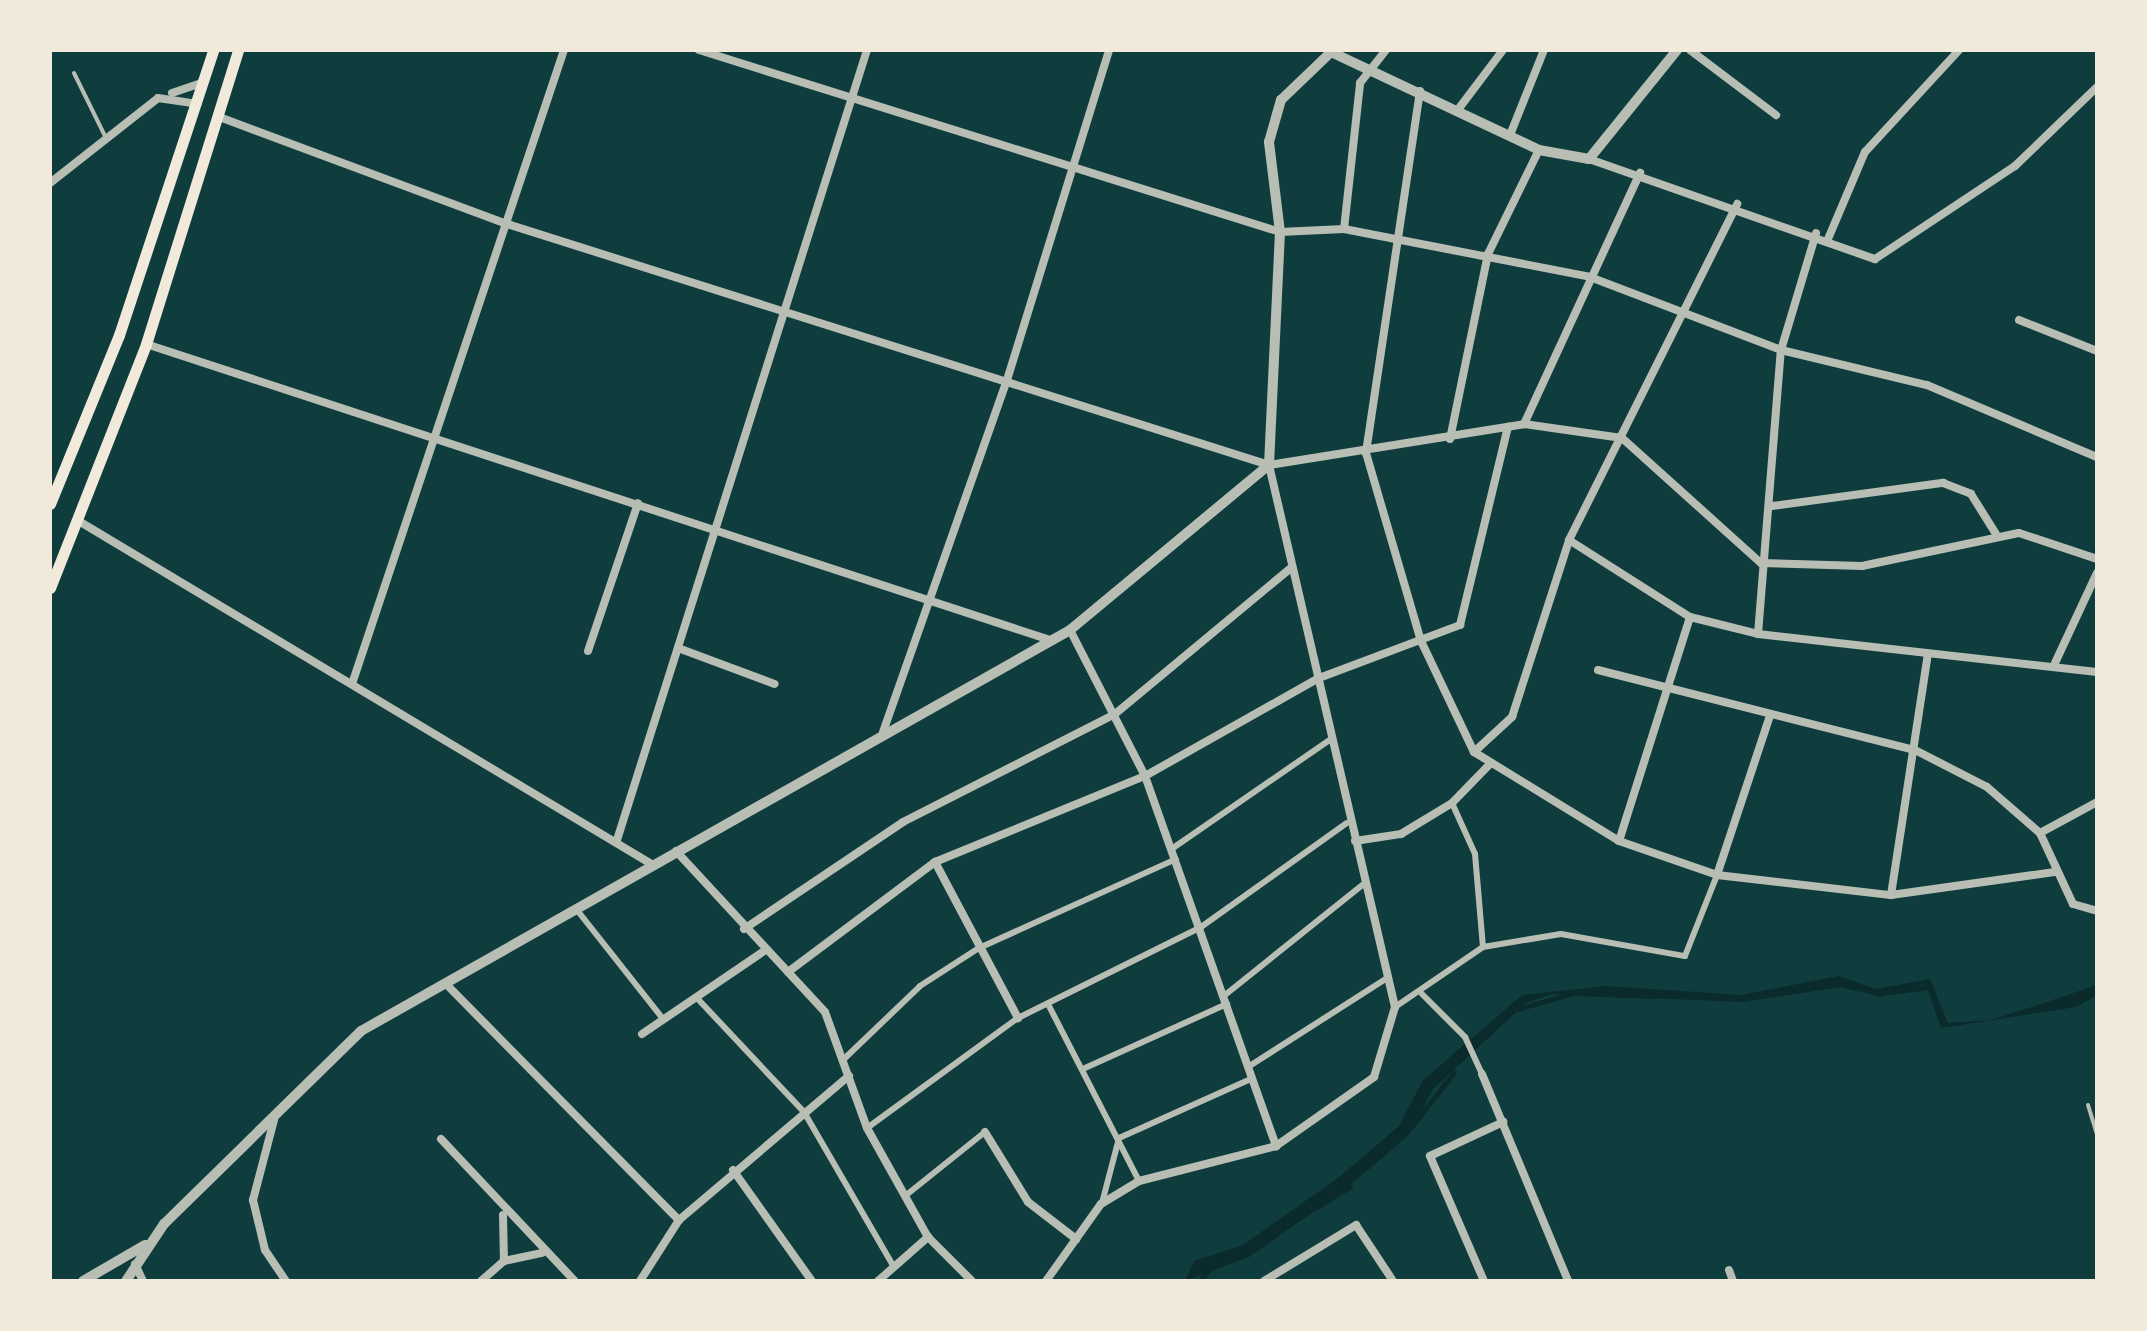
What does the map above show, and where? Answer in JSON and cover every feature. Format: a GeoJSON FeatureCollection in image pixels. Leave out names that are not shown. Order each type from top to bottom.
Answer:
{"type":"FeatureCollection","features":[{"type":"Feature","properties":{"kind":"main road"},"geometry":{"type":"LineString","coordinates":[[50,504],[198,104],[213,50]]}},
{"type":"Feature","properties":{"kind":"main road"},"geometry":{"type":"LineString","coordinates":[[50,588],[146,344],[222,118],[238,50]]}},
{"type":"Feature","properties":{"kind":"street"},"geometry":{"type":"LineString","coordinates":[[354,681],[564,50]]}},
{"type":"Feature","properties":{"kind":"street"},"geometry":{"type":"LineString","coordinates":[[699,50],[1280,232],[1344,230],[1394,237],[1590,277],[1781,350],[1926,385],[2097,458]]}},
{"type":"Feature","properties":{"kind":"street"},"geometry":{"type":"LineString","coordinates":[[618,840],[867,50]]}},
{"type":"Feature","properties":{"kind":"street"},"geometry":{"type":"LineString","coordinates":[[883,732],[1008,380],[1069,164],[1109,50]]}},
{"type":"Feature","properties":{"kind":"street"},"geometry":{"type":"LineString","coordinates":[[1344,230],[1360,83],[1386,50]]}},
{"type":"Feature","properties":{"kind":"street"},"geometry":{"type":"LineString","coordinates":[[1460,107],[1502,50]]}},
{"type":"Feature","properties":{"kind":"street"},"geometry":{"type":"LineString","coordinates":[[1510,134],[1544,50]]}},
{"type":"Feature","properties":{"kind":"street"},"geometry":{"type":"LineString","coordinates":[[1589,159],[1677,50]]}},
{"type":"Feature","properties":{"kind":"street"},"geometry":{"type":"LineString","coordinates":[[1690,50],[1776,115]]}},
{"type":"Feature","properties":{"kind":"street"},"geometry":{"type":"LineString","coordinates":[[1828,239],[1866,152],[1958,50]]}},
{"type":"Feature","properties":{"kind":"street"},"geometry":{"type":"LineString","coordinates":[[1101,1204],[1139,1181],[1276,1146],[1374,1076],[1394,1007],[1367,881],[1348,823],[1269,465],[1280,232],[1269,142],[1281,100],[1328,51],[1374,67],[1460,107],[1539,150],[1589,159],[1737,204],[1875,259],[2015,166],[2097,86]]}},
{"type":"Feature","properties":{"kind":"street"},"geometry":{"type":"LineString","coordinates":[[50,183],[168,95],[205,81]]}},
{"type":"Feature","properties":{"kind":"street"},"geometry":{"type":"LineString","coordinates":[[1420,89],[1394,237],[1366,454],[1421,641],[1474,752],[1488,766],[1618,841],[1717,875],[1890,895],[2054,872]]}},
{"type":"Feature","properties":{"kind":"street"},"geometry":{"type":"LineString","coordinates":[[168,95],[198,104]]}},
{"type":"Feature","properties":{"kind":"street"},"geometry":{"type":"LineString","coordinates":[[222,118],[504,223],[1269,465],[1366,454],[1524,424],[1622,438],[1761,563],[1862,566],[1996,534],[2097,559]]}},
{"type":"Feature","properties":{"kind":"street"},"geometry":{"type":"LineString","coordinates":[[1450,439],[1488,254],[1539,150]]}},
{"type":"Feature","properties":{"kind":"street"},"geometry":{"type":"LineString","coordinates":[[1524,424],[1640,173]]}},
{"type":"Feature","properties":{"kind":"street"},"geometry":{"type":"LineString","coordinates":[[1474,752],[1512,717],[1568,540],[1737,204]]}},
{"type":"Feature","properties":{"kind":"street"},"geometry":{"type":"LineString","coordinates":[[1758,634],[1761,563],[1772,506],[1781,350],[1816,233]]}},
{"type":"Feature","properties":{"kind":"street"},"geometry":{"type":"LineString","coordinates":[[2019,320],[2097,351]]}},
{"type":"Feature","properties":{"kind":"street"},"geometry":{"type":"LineString","coordinates":[[146,344],[1053,640]]}},
{"type":"Feature","properties":{"kind":"street"},"geometry":{"type":"LineString","coordinates":[[788,972],[936,862],[1145,776],[1319,678],[1460,624],[1508,427]]}},
{"type":"Feature","properties":{"kind":"street"},"geometry":{"type":"LineString","coordinates":[[126,1281],[150,1242],[283,1103],[361,1031],[883,732],[1070,630],[1269,465]]}},
{"type":"Feature","properties":{"kind":"street"},"geometry":{"type":"LineString","coordinates":[[1772,506],[1943,483],[1971,494],[1996,534]]}},
{"type":"Feature","properties":{"kind":"street"},"geometry":{"type":"LineString","coordinates":[[588,652],[638,503]]}},
{"type":"Feature","properties":{"kind":"street"},"geometry":{"type":"LineString","coordinates":[[77,520],[354,681],[653,864]]}},
{"type":"Feature","properties":{"kind":"street"},"geometry":{"type":"LineString","coordinates":[[1568,540],[1690,618],[1758,634],[1928,654],[2056,663],[2097,672]]}},
{"type":"Feature","properties":{"kind":"street"},"geometry":{"type":"LineString","coordinates":[[744,929],[903,822],[1116,714],[1292,567]]}},
{"type":"Feature","properties":{"kind":"street"},"geometry":{"type":"LineString","coordinates":[[2056,663],[2097,573]]}},
{"type":"Feature","properties":{"kind":"street"},"geometry":{"type":"LineString","coordinates":[[1618,841],[1672,696],[1690,618]]}},
{"type":"Feature","properties":{"kind":"street"},"geometry":{"type":"LineString","coordinates":[[1070,630],[1145,776],[1276,1146]]}},
{"type":"Feature","properties":{"kind":"street"},"geometry":{"type":"LineString","coordinates":[[678,648],[775,684]]}},
{"type":"Feature","properties":{"kind":"street"},"geometry":{"type":"LineString","coordinates":[[1890,895],[1916,750],[1928,654]]}},
{"type":"Feature","properties":{"kind":"street"},"geometry":{"type":"LineString","coordinates":[[1598,670],[1672,696],[1916,750],[1986,786],[2040,833],[2054,872],[2086,915],[2097,911]]}},
{"type":"Feature","properties":{"kind":"street"},"geometry":{"type":"LineString","coordinates":[[1394,1007],[1422,994],[1483,947],[1561,934],[1686,956],[1770,716]]}},
{"type":"Feature","properties":{"kind":"street"},"geometry":{"type":"LineString","coordinates":[[1173,848],[1332,739]]}},
{"type":"Feature","properties":{"kind":"street"},"geometry":{"type":"LineString","coordinates":[[1355,841],[1401,834],[1452,803],[1488,766]]}},
{"type":"Feature","properties":{"kind":"street"},"geometry":{"type":"LineString","coordinates":[[2040,833],[2097,802]]}},
{"type":"Feature","properties":{"kind":"street"},"geometry":{"type":"LineString","coordinates":[[1452,803],[1475,854],[1483,947]]}},
{"type":"Feature","properties":{"kind":"street"},"geometry":{"type":"LineString","coordinates":[[867,1128],[1018,1018],[1200,927],[1348,823]]}},
{"type":"Feature","properties":{"kind":"street"},"geometry":{"type":"LineString","coordinates":[[676,851],[764,951],[826,1012],[867,1128],[928,1237],[972,1281]]}},
{"type":"Feature","properties":{"kind":"street"},"geometry":{"type":"LineString","coordinates":[[844,1058],[920,986],[980,948],[1176,859]]}},
{"type":"Feature","properties":{"kind":"street"},"geometry":{"type":"LineString","coordinates":[[936,862],[1018,1018]]}},
{"type":"Feature","properties":{"kind":"street"},"geometry":{"type":"LineString","coordinates":[[1085,1068],[1226,999],[1367,881]]}},
{"type":"Feature","properties":{"kind":"street"},"geometry":{"type":"LineString","coordinates":[[576,909],[663,1019]]}},
{"type":"Feature","properties":{"kind":"street"},"geometry":{"type":"LineString","coordinates":[[642,1034],[764,951]]}},
{"type":"Feature","properties":{"kind":"street"},"geometry":{"type":"LineString","coordinates":[[1246,1068],[1390,977]]}},
{"type":"Feature","properties":{"kind":"street"},"geometry":{"type":"LineString","coordinates":[[446,984],[679,1220]]}},
{"type":"Feature","properties":{"kind":"street"},"geometry":{"type":"LineString","coordinates":[[1422,994],[1465,1036],[1568,1281]]}},
{"type":"Feature","properties":{"kind":"street"},"geometry":{"type":"LineString","coordinates":[[696,997],[804,1112],[894,1267]]}},
{"type":"Feature","properties":{"kind":"street"},"geometry":{"type":"LineString","coordinates":[[1048,1004],[1085,1068],[1139,1181]]}},
{"type":"Feature","properties":{"kind":"street"},"geometry":{"type":"LineString","coordinates":[[640,1281],[679,1220],[849,1076]]}},
{"type":"Feature","properties":{"kind":"street"},"geometry":{"type":"LineString","coordinates":[[1118,1138],[1251,1079]]}},
{"type":"Feature","properties":{"kind":"street"},"geometry":{"type":"LineString","coordinates":[[283,1103],[259,1148],[253,1200],[265,1250],[286,1281]]}},
{"type":"Feature","properties":{"kind":"street"},"geometry":{"type":"LineString","coordinates":[[1484,1281],[1430,1156],[1503,1122]]}},
{"type":"Feature","properties":{"kind":"street"},"geometry":{"type":"LineString","coordinates":[[905,1196],[985,1132],[1028,1202],[1076,1238]]}},
{"type":"Feature","properties":{"kind":"street"},"geometry":{"type":"LineString","coordinates":[[1046,1281],[1101,1204],[1118,1138]]}},
{"type":"Feature","properties":{"kind":"street"},"geometry":{"type":"LineString","coordinates":[[442,1139],[503,1214],[576,1281]]}},
{"type":"Feature","properties":{"kind":"street"},"geometry":{"type":"LineString","coordinates":[[734,1170],[812,1281]]}},
{"type":"Feature","properties":{"kind":"street"},"geometry":{"type":"LineString","coordinates":[[503,1214],[504,1261]]}},
{"type":"Feature","properties":{"kind":"street"},"geometry":{"type":"LineString","coordinates":[[1264,1281],[1356,1225],[1393,1281]]}},
{"type":"Feature","properties":{"kind":"street"},"geometry":{"type":"LineString","coordinates":[[882,1280],[928,1237]]}},
{"type":"Feature","properties":{"kind":"street"},"geometry":{"type":"LineString","coordinates":[[83,1281],[150,1242]]}},
{"type":"Feature","properties":{"kind":"street"},"geometry":{"type":"LineString","coordinates":[[481,1281],[504,1261],[542,1253]]}},
{"type":"Feature","properties":{"kind":"street"},"geometry":{"type":"LineString","coordinates":[[134,1264],[143,1281]]}},
{"type":"Feature","properties":{"kind":"street"},"geometry":{"type":"LineString","coordinates":[[1729,1270],[1733,1281]]}},
{"type":"Feature","properties":{"kind":"street"},"geometry":{"type":"LineString","coordinates":[[1274,1272],[1282,1281]]}},
{"type":"Feature","properties":{"kind":"lane"},"geometry":{"type":"LineString","coordinates":[[74,73],[108,140]]}},
{"type":"Feature","properties":{"kind":"lane"},"geometry":{"type":"LineString","coordinates":[[2088,1105],[2097,1134]]}},
{"type":"Feature","properties":{"kind":"water"},"geometry":{"type":"Polygon","coordinates":[[[1839,976],[1876,989],[1930,979],[1948,1023],[1990,1020],[2097,987],[2097,995],[2076,1007],[1941,1028],[1926,984],[1881,997],[1848,986],[1743,1002],[1553,994],[1526,1003],[1433,1089],[1409,1135],[1347,1188],[1249,1257],[1185,1281],[1194,1261],[1243,1245],[1339,1177],[1399,1126],[1423,1080],[1522,995],[1606,986],[1741,995],[1839,976]]]}},
{"type":"Feature","properties":{"kind":"waterway"},"geometry":{"type":"LineString","coordinates":[[1844,985],[1882,994]]}},
{"type":"Feature","properties":{"kind":"waterway"},"geometry":{"type":"LineString","coordinates":[[1892,992],[1928,987]]}},
{"type":"Feature","properties":{"kind":"waterway"},"geometry":{"type":"LineString","coordinates":[[2029,1010],[2097,987]]}},
{"type":"Feature","properties":{"kind":"waterway"},"geometry":{"type":"LineString","coordinates":[[1514,1010],[1573,993],[1655,996]]}},
{"type":"Feature","properties":{"kind":"waterway"},"geometry":{"type":"LineString","coordinates":[[1412,1126],[1454,1072]]}},
{"type":"Feature","properties":{"kind":"waterway"},"geometry":{"type":"LineString","coordinates":[[1317,1207],[1350,1186]]}},
{"type":"Feature","properties":{"kind":"waterway"},"geometry":{"type":"LineString","coordinates":[[1199,1281],[1212,1267]]}}]}
